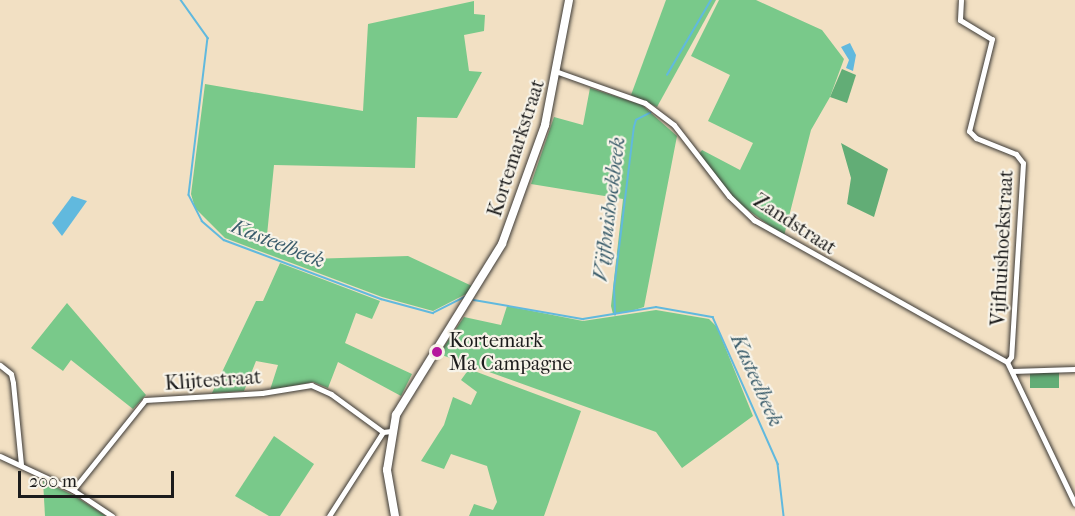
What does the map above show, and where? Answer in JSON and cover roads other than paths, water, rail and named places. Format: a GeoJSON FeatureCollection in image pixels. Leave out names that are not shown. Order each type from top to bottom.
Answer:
{"type":"FeatureCollection","features":[{"type":"Feature","properties":{"kind":"street","name":"Kortemarkstraat"},"geometry":{"type":"LineString","coordinates":[[395,516],[387,470],[387,432],[408,391],[471,298],[502,244],[545,125],[558,72],[569,0]]}},
{"type":"Feature","properties":{"kind":"street","name":"Vijfhuishoekstraat"},"geometry":{"type":"LineString","coordinates":[[962,0],[960,20],[992,39],[969,131],[979,140],[1016,154],[1023,163],[1011,357],[1007,362]]}},
{"type":"Feature","properties":{"kind":"street","name":"Zandstraat"},"geometry":{"type":"LineString","coordinates":[[558,72],[645,103],[674,125],[729,196],[754,220],[1007,362]]}},
{"type":"Feature","properties":{"kind":"street"},"geometry":{"type":"LineString","coordinates":[[1007,362],[1019,392],[1075,504]]}},
{"type":"Feature","properties":{"kind":"street"},"geometry":{"type":"LineString","coordinates":[[0,365],[11,374],[13,383],[21,465]]}},
{"type":"Feature","properties":{"kind":"street"},"geometry":{"type":"LineString","coordinates":[[1012,372],[1075,369]]}},
{"type":"Feature","properties":{"kind":"street","name":"Klijtestraat"},"geometry":{"type":"LineString","coordinates":[[73,490],[145,400],[262,393],[310,385],[331,394],[387,432]]}},
{"type":"Feature","properties":{"kind":"street"},"geometry":{"type":"LineString","coordinates":[[329,516],[387,432]]}},
{"type":"Feature","properties":{"kind":"street"},"geometry":{"type":"LineString","coordinates":[[0,456],[73,490],[112,516]]}},
{"type":"Feature","properties":{"kind":"water"},"geometry":{"type":"Polygon","coordinates":[[[850,43],[856,55],[853,71],[846,68],[849,60],[841,47],[850,43]]]}},
{"type":"Feature","properties":{"kind":"water"},"geometry":{"type":"Polygon","coordinates":[[[72,196],[87,201],[62,236],[52,223],[72,196]]]}},
{"type":"Feature","properties":{"kind":"waterway","name":"Kasteelbeek"},"geometry":{"type":"LineString","coordinates":[[181,0],[208,38],[189,195],[202,221],[224,240],[381,299],[433,313],[464,297]]}},
{"type":"Feature","properties":{"kind":"waterway","name":"Vijfhuishoekbeek"},"geometry":{"type":"LineString","coordinates":[[667,75],[711,0]]}},
{"type":"Feature","properties":{"kind":"waterway","name":"Vijfhuishoekbeek"},"geometry":{"type":"LineString","coordinates":[[615,315],[614,289],[634,127],[636,120],[650,113]]}},
{"type":"Feature","properties":{"kind":"waterway","name":"Kasteelbeek"},"geometry":{"type":"LineString","coordinates":[[474,300],[583,319],[656,307],[713,317],[778,464],[784,516]]}},
{"type":"Feature","properties":{"kind":"place","name":"Kortemark Ma Campagne"},"geometry":{"type":"Point","coordinates":[437,352]}}]}
